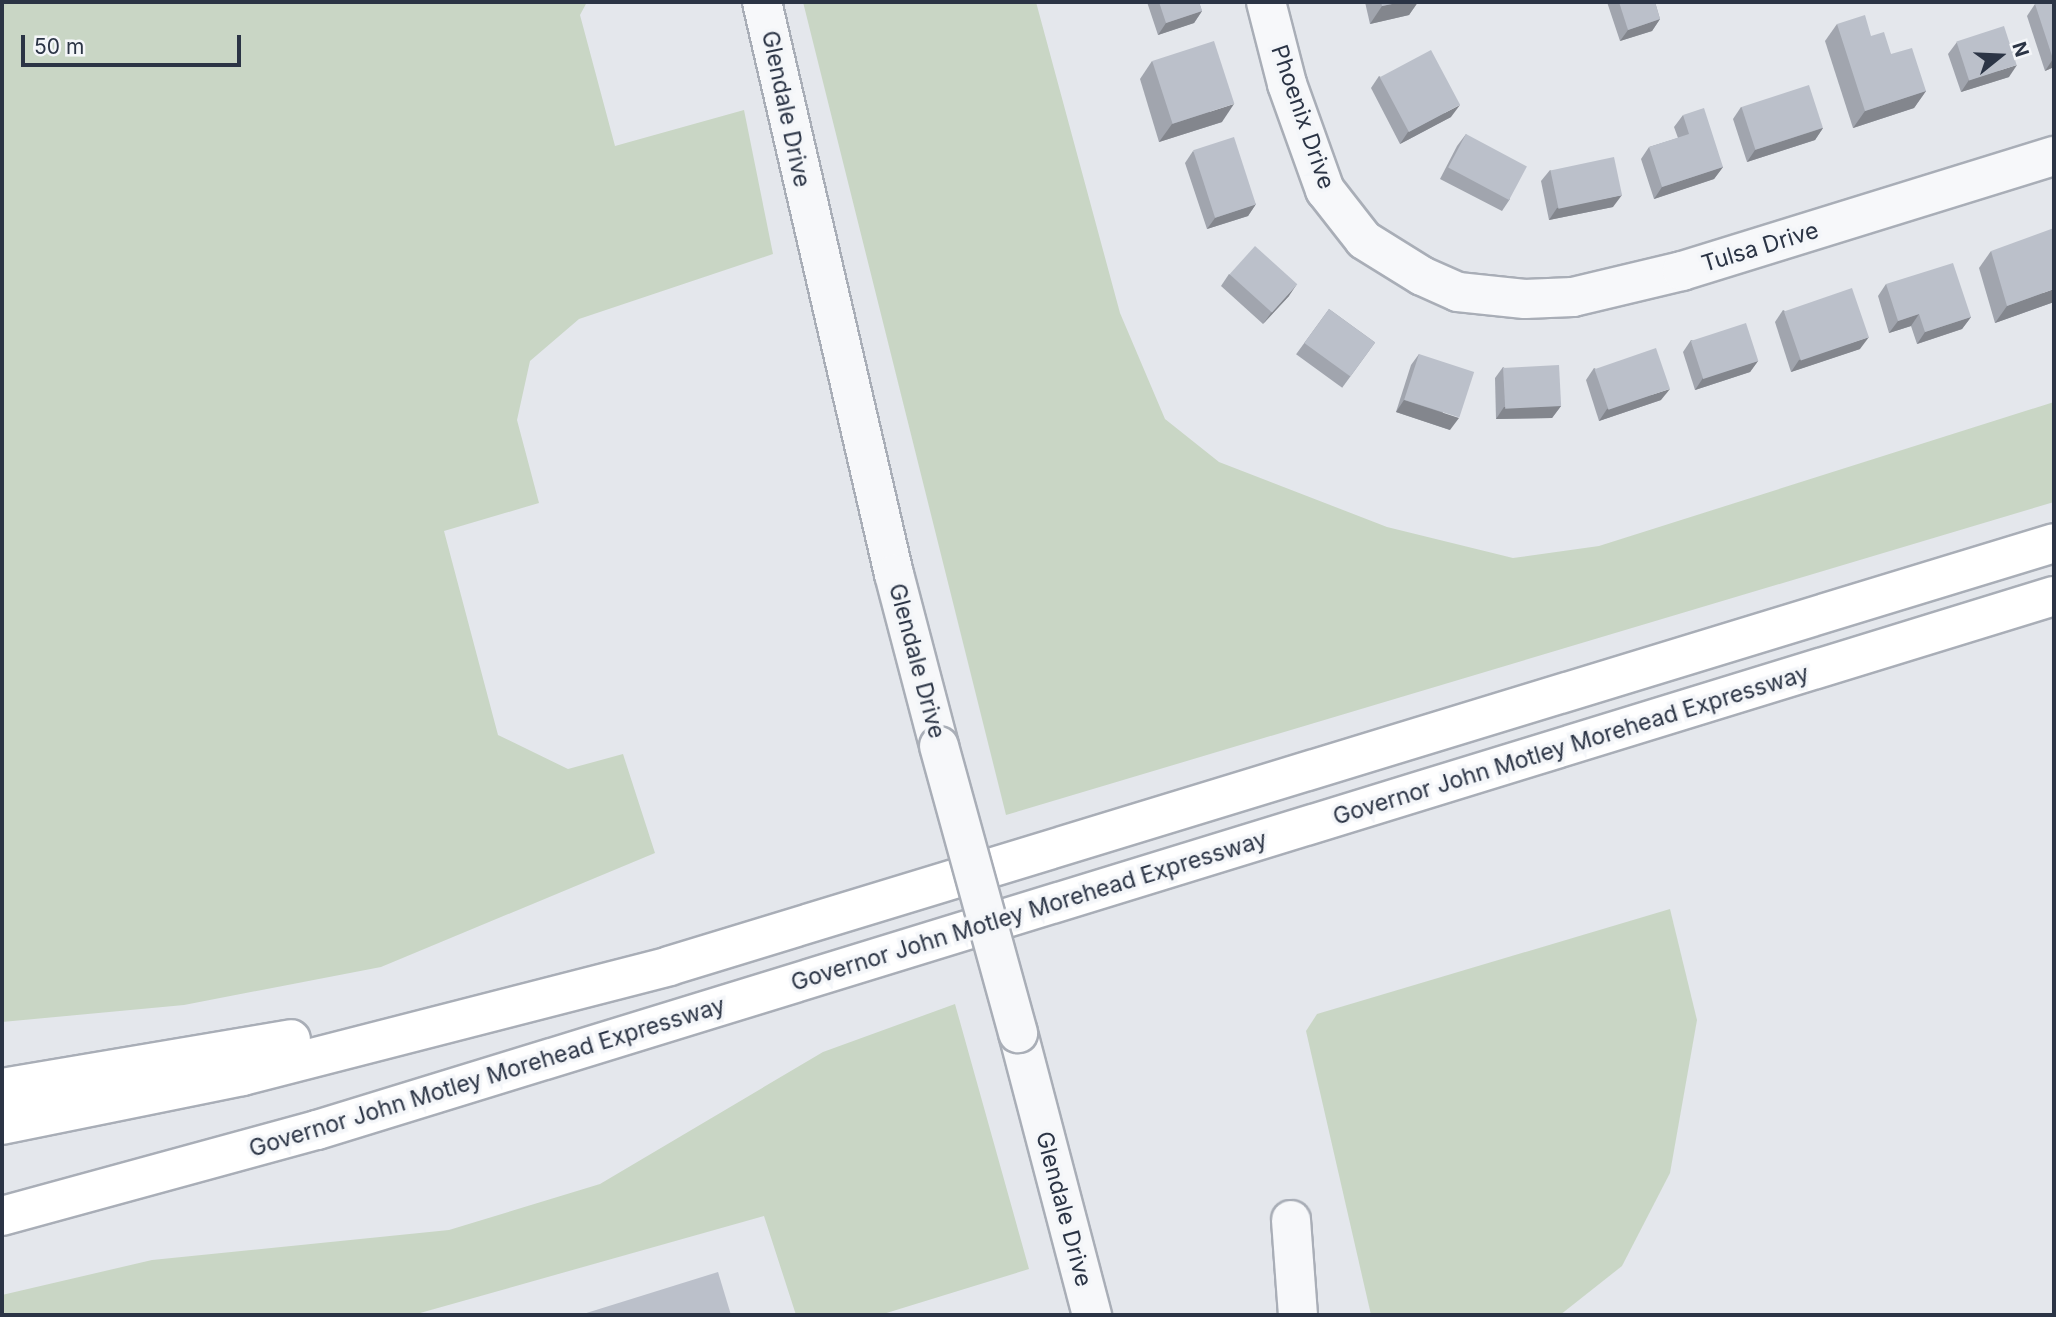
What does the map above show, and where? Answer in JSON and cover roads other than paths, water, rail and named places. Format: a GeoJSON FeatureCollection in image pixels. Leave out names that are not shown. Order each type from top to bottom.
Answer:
{"type":"FeatureCollection","features":[{"type":"Feature","properties":{"kind":"highway"},"geometry":{"type":"LineString","coordinates":[[2,1125],[391,1040],[669,966],[2054,543]]}},
{"type":"Feature","properties":{"kind":"highway","name":"Governor John Motley Morehead Expressway"},"geometry":{"type":"LineString","coordinates":[[2,1216],[317,1130],[2054,596]]}},
{"type":"Feature","properties":{"kind":"highway"},"geometry":{"type":"LineString","coordinates":[[2,1088],[319,1034],[391,1040]]}},
{"type":"Feature","properties":{"kind":"street","name":"Glendale Drive"},"geometry":{"type":"LineString","coordinates":[[762,2],[887,548],[1091,1315]]}},
{"type":"Feature","properties":{"kind":"street","name":"Phoenix Drive"},"geometry":{"type":"LineString","coordinates":[[1266,2],[1287,84],[1325,190],[1364,240],[1423,276],[1458,292]]}},
{"type":"Feature","properties":{"kind":"street","name":"Tulsa Drive"},"geometry":{"type":"LineString","coordinates":[[1458,292],[1525,299],[1573,297],[1682,271],[2054,156]]}},
{"type":"Feature","properties":{"kind":"street"},"geometry":{"type":"LineString","coordinates":[[1291,1220],[1298,1315]]}}]}
